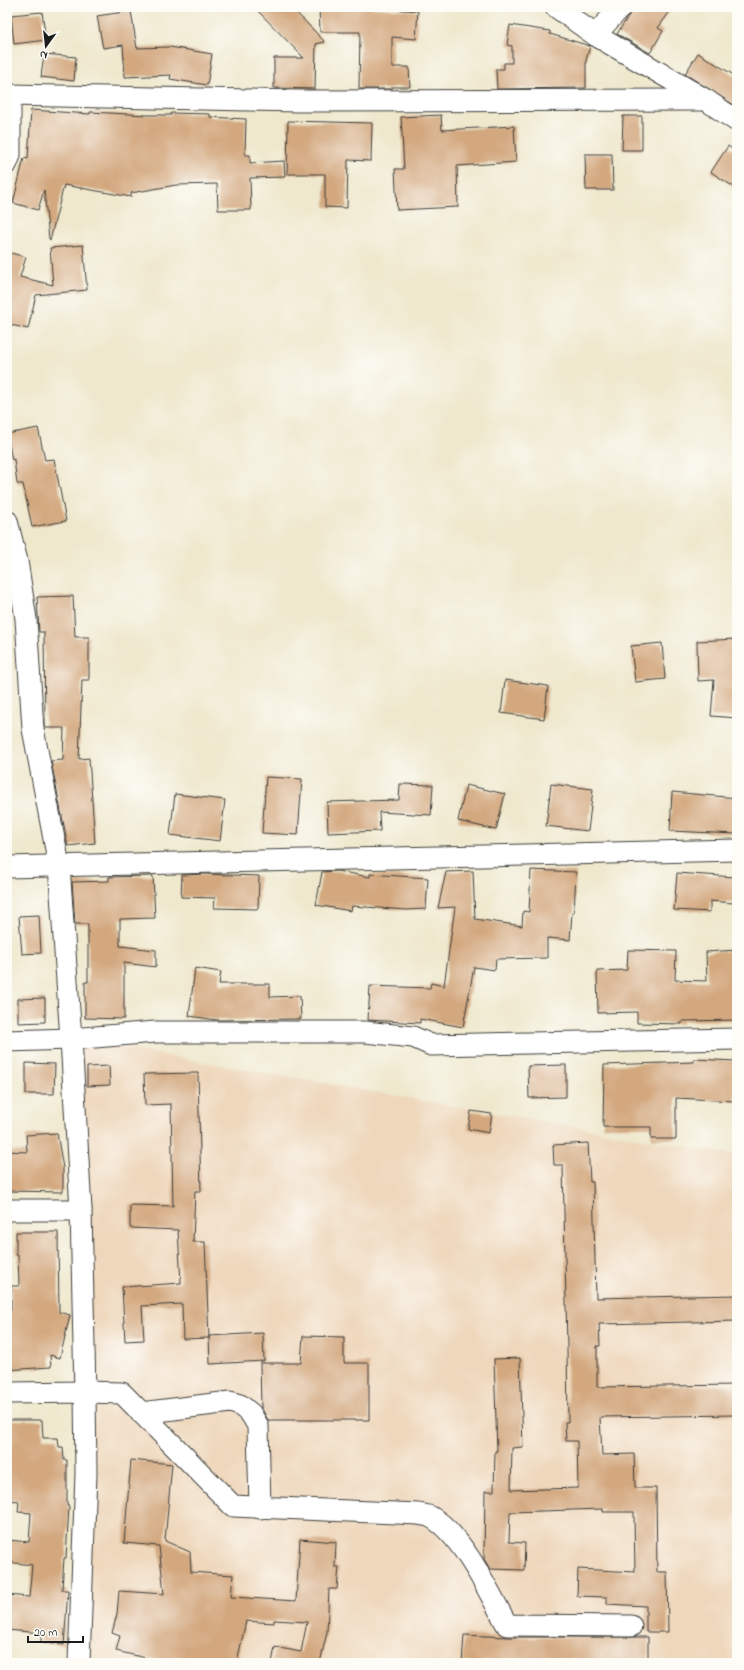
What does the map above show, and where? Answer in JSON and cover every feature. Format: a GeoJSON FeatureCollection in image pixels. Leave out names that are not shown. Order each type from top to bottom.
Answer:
{"type":"FeatureCollection","features":[{"type":"Feature","properties":{"kind":"street"},"geometry":{"type":"LineString","coordinates":[[556,7],[595,35],[706,100],[737,121]]}},
{"type":"Feature","properties":{"kind":"street"},"geometry":{"type":"LineString","coordinates":[[595,35],[621,7]]}},
{"type":"Feature","properties":{"kind":"street"},"geometry":{"type":"LineString","coordinates":[[7,162],[10,155],[8,94],[299,101],[706,100]]}},
{"type":"Feature","properties":{"kind":"street"},"geometry":{"type":"LineString","coordinates":[[7,521],[18,561],[26,619],[33,729],[58,866],[71,1039],[81,1210],[85,1392],[86,1474],[79,1663]]}},
{"type":"Feature","properties":{"kind":"street"},"geometry":{"type":"LineString","coordinates":[[7,867],[737,850]]}},
{"type":"Feature","properties":{"kind":"street"},"geometry":{"type":"LineString","coordinates":[[7,1041],[71,1039],[155,1032],[365,1032],[413,1037],[431,1045],[737,1039]]}},
{"type":"Feature","properties":{"kind":"street"},"geometry":{"type":"LineString","coordinates":[[7,1210],[81,1210]]}},
{"type":"Feature","properties":{"kind":"street"},"geometry":{"type":"LineString","coordinates":[[7,1393],[122,1393],[233,1506],[419,1514],[430,1517],[445,1528],[468,1555],[507,1624],[631,1626]]}},
{"type":"Feature","properties":{"kind":"street"},"geometry":{"type":"LineString","coordinates":[[141,1413],[230,1402],[240,1405],[250,1414],[258,1426],[260,1508]]}},
{"type":"Feature","properties":{"kind":"shaded area"},"geometry":{"type":"Polygon","coordinates":[[[71,1039],[737,1155],[737,1663],[79,1663],[71,1039]]]}},
{"type":"Feature","properties":{"kind":"building"},"geometry":{"type":"Polygon","coordinates":[[[254,7],[291,7],[325,42],[316,44],[315,89],[274,88],[274,58],[304,58],[254,7]]]}},
{"type":"Feature","properties":{"kind":"building"},"geometry":{"type":"Polygon","coordinates":[[[319,7],[364,7],[418,11],[416,39],[392,37],[392,67],[409,67],[410,87],[392,87],[392,89],[359,89],[360,32],[320,32],[319,7]]]}},
{"type":"Feature","properties":{"kind":"building"},"geometry":{"type":"Polygon","coordinates":[[[634,7],[673,7],[658,28],[663,31],[650,53],[617,34],[634,7]]]}},
{"type":"Feature","properties":{"kind":"building"},"geometry":{"type":"Polygon","coordinates":[[[131,11],[137,48],[170,47],[212,54],[207,85],[170,79],[171,75],[125,77],[123,45],[103,48],[97,16],[131,11]]]}},
{"type":"Feature","properties":{"kind":"building"},"geometry":{"type":"Polygon","coordinates":[[[42,12],[46,40],[14,44],[11,15],[42,12]]]}},
{"type":"Feature","properties":{"kind":"building"},"geometry":{"type":"Polygon","coordinates":[[[510,25],[550,31],[550,34],[590,46],[586,60],[586,88],[497,89],[496,69],[504,69],[504,63],[512,63],[512,46],[507,45],[510,25]]]}},
{"type":"Feature","properties":{"kind":"building"},"geometry":{"type":"Polygon","coordinates":[[[698,53],[737,77],[737,107],[685,74],[698,53]]]}},
{"type":"Feature","properties":{"kind":"building"},"geometry":{"type":"Polygon","coordinates":[[[44,54],[76,57],[74,81],[41,77],[44,54]]]}},
{"type":"Feature","properties":{"kind":"building"},"geometry":{"type":"Polygon","coordinates":[[[31,110],[90,114],[90,112],[147,115],[171,115],[171,113],[210,114],[210,117],[246,119],[245,155],[250,155],[250,163],[284,161],[285,177],[250,178],[251,210],[218,210],[217,184],[176,185],[131,193],[131,197],[64,185],[50,240],[44,190],[38,210],[13,203],[24,158],[28,159],[31,110]]]}},
{"type":"Feature","properties":{"kind":"building"},"geometry":{"type":"Polygon","coordinates":[[[441,115],[442,130],[514,126],[516,162],[457,166],[458,207],[397,210],[395,169],[404,169],[401,117],[441,115]]]}},
{"type":"Feature","properties":{"kind":"building"},"geometry":{"type":"Polygon","coordinates":[[[623,116],[642,116],[642,150],[622,150],[623,116]]]}},
{"type":"Feature","properties":{"kind":"building"},"geometry":{"type":"Polygon","coordinates":[[[288,121],[372,123],[371,161],[348,160],[347,208],[325,207],[325,174],[287,174],[288,121]]]}},
{"type":"Feature","properties":{"kind":"building"},"geometry":{"type":"Polygon","coordinates":[[[728,146],[737,152],[737,189],[711,172],[728,146]]]}},
{"type":"Feature","properties":{"kind":"building"},"geometry":{"type":"Polygon","coordinates":[[[585,154],[612,154],[613,190],[586,190],[585,154]]]}},
{"type":"Feature","properties":{"kind":"building"},"geometry":{"type":"Polygon","coordinates":[[[83,245],[87,290],[36,295],[28,329],[7,324],[7,252],[26,257],[20,277],[53,285],[50,248],[83,245]]]}},
{"type":"Feature","properties":{"kind":"building"},"geometry":{"type":"Polygon","coordinates":[[[38,428],[45,460],[54,459],[66,521],[32,527],[23,484],[17,484],[14,459],[12,460],[7,434],[38,428]]]}},
{"type":"Feature","properties":{"kind":"building"},"geometry":{"type":"Polygon","coordinates":[[[73,596],[75,637],[89,637],[89,680],[82,680],[79,759],[89,758],[95,843],[68,846],[51,761],[63,760],[64,728],[45,728],[44,632],[39,632],[37,597],[73,596]]]}},
{"type":"Feature","properties":{"kind":"building"},"geometry":{"type":"Polygon","coordinates":[[[737,639],[737,718],[711,716],[714,680],[698,681],[697,641],[737,639]]]}},
{"type":"Feature","properties":{"kind":"building"},"geometry":{"type":"Polygon","coordinates":[[[662,643],[665,679],[635,682],[631,646],[662,643]]]}},
{"type":"Feature","properties":{"kind":"building"},"geometry":{"type":"Polygon","coordinates":[[[505,680],[548,686],[544,719],[501,713],[505,680]]]}},
{"type":"Feature","properties":{"kind":"building"},"geometry":{"type":"Polygon","coordinates":[[[266,777],[302,779],[298,835],[262,833],[266,777]]]}},
{"type":"Feature","properties":{"kind":"building"},"geometry":{"type":"Polygon","coordinates":[[[400,784],[433,785],[431,815],[379,812],[380,831],[328,833],[327,802],[399,800],[400,784]]]}},
{"type":"Feature","properties":{"kind":"building"},"geometry":{"type":"Polygon","coordinates":[[[551,784],[593,789],[588,831],[546,826],[551,784]]]}},
{"type":"Feature","properties":{"kind":"building"},"geometry":{"type":"Polygon","coordinates":[[[466,785],[505,794],[496,830],[458,821],[466,785]]]}},
{"type":"Feature","properties":{"kind":"building"},"geometry":{"type":"Polygon","coordinates":[[[672,792],[737,798],[737,834],[670,831],[672,792]]]}},
{"type":"Feature","properties":{"kind":"building"},"geometry":{"type":"Polygon","coordinates":[[[175,794],[225,800],[220,841],[170,835],[175,794]]]}},
{"type":"Feature","properties":{"kind":"building"},"geometry":{"type":"Polygon","coordinates":[[[531,870],[576,872],[574,913],[572,913],[570,940],[547,938],[547,958],[496,959],[495,970],[474,967],[463,1027],[420,1019],[420,1023],[368,1020],[370,986],[430,988],[431,983],[444,986],[455,907],[438,908],[446,872],[473,871],[475,919],[522,926],[523,911],[529,912],[531,870]]]}},
{"type":"Feature","properties":{"kind":"building"},"geometry":{"type":"Polygon","coordinates":[[[337,871],[370,877],[370,874],[428,878],[426,909],[406,910],[352,906],[351,911],[316,905],[322,872],[337,871]]]}},
{"type":"Feature","properties":{"kind":"building"},"geometry":{"type":"Polygon","coordinates":[[[677,873],[735,877],[733,903],[710,901],[710,912],[674,910],[677,873]]]}},
{"type":"Feature","properties":{"kind":"building"},"geometry":{"type":"Polygon","coordinates":[[[205,874],[259,876],[258,909],[214,908],[215,898],[181,897],[182,875],[205,874]]]}},
{"type":"Feature","properties":{"kind":"building"},"geometry":{"type":"Polygon","coordinates":[[[153,876],[155,918],[120,919],[120,946],[156,950],[156,967],[124,963],[124,1019],[85,1018],[85,982],[88,982],[88,924],[75,924],[72,882],[109,881],[109,877],[153,876]]]}},
{"type":"Feature","properties":{"kind":"building"},"geometry":{"type":"Polygon","coordinates":[[[39,915],[41,953],[22,954],[19,916],[39,915]]]}},
{"type":"Feature","properties":{"kind":"building"},"geometry":{"type":"Polygon","coordinates":[[[628,950],[676,951],[675,980],[707,981],[706,952],[737,950],[737,1020],[682,1021],[682,1024],[637,1023],[637,1012],[598,1013],[597,971],[627,970],[628,950]]]}},
{"type":"Feature","properties":{"kind":"building"},"geometry":{"type":"Polygon","coordinates":[[[195,968],[221,972],[219,984],[270,984],[270,997],[300,996],[301,1019],[217,1020],[189,1016],[195,968]]]}},
{"type":"Feature","properties":{"kind":"building"},"geometry":{"type":"Polygon","coordinates":[[[45,998],[45,1022],[18,1023],[18,999],[45,998]]]}},
{"type":"Feature","properties":{"kind":"building"},"geometry":{"type":"Polygon","coordinates":[[[694,1059],[736,1061],[735,1101],[676,1098],[676,1139],[651,1139],[651,1127],[603,1127],[604,1065],[694,1062],[694,1059]]]}},
{"type":"Feature","properties":{"kind":"building"},"geometry":{"type":"Polygon","coordinates":[[[26,1063],[55,1064],[54,1094],[26,1094],[26,1063]]]}},
{"type":"Feature","properties":{"kind":"building"},"geometry":{"type":"Polygon","coordinates":[[[566,1065],[566,1097],[529,1098],[528,1066],[566,1065]]]}},
{"type":"Feature","properties":{"kind":"building"},"geometry":{"type":"Polygon","coordinates":[[[109,1066],[110,1085],[87,1086],[87,1067],[109,1066]]]}},
{"type":"Feature","properties":{"kind":"building"},"geometry":{"type":"Polygon","coordinates":[[[198,1073],[201,1191],[195,1191],[193,1242],[205,1242],[209,1338],[183,1339],[182,1304],[142,1306],[144,1340],[125,1341],[122,1287],[181,1283],[178,1230],[130,1228],[130,1205],[173,1206],[171,1104],[145,1105],[144,1074],[198,1073]]]}},
{"type":"Feature","properties":{"kind":"building"},"geometry":{"type":"Polygon","coordinates":[[[471,1111],[492,1114],[489,1133],[468,1129],[471,1111]]]}},
{"type":"Feature","properties":{"kind":"building"},"geometry":{"type":"Polygon","coordinates":[[[57,1133],[63,1168],[63,1192],[7,1191],[7,1151],[27,1152],[26,1135],[57,1133]]]}},
{"type":"Feature","properties":{"kind":"building"},"geometry":{"type":"Polygon","coordinates":[[[588,1143],[590,1182],[593,1182],[596,1298],[737,1295],[737,1321],[599,1324],[600,1346],[597,1346],[597,1387],[737,1385],[737,1415],[600,1417],[602,1455],[634,1454],[635,1488],[656,1488],[657,1572],[667,1572],[668,1632],[646,1632],[646,1606],[607,1604],[607,1597],[577,1596],[578,1569],[635,1572],[634,1512],[603,1512],[603,1509],[510,1512],[509,1542],[525,1543],[524,1570],[490,1569],[484,1559],[485,1491],[494,1491],[495,1451],[497,1451],[494,1359],[520,1358],[523,1447],[512,1448],[511,1490],[578,1488],[577,1441],[566,1441],[565,1422],[568,1422],[563,1165],[554,1165],[553,1145],[588,1143]]]}},
{"type":"Feature","properties":{"kind":"building"},"geometry":{"type":"Polygon","coordinates":[[[16,1232],[58,1232],[59,1312],[70,1315],[60,1358],[50,1355],[51,1367],[7,1370],[7,1310],[11,1310],[11,1286],[19,1286],[18,1255],[16,1255],[16,1232]]]}},
{"type":"Feature","properties":{"kind":"building"},"geometry":{"type":"Polygon","coordinates":[[[263,1333],[264,1361],[210,1364],[209,1336],[263,1333]]]}},
{"type":"Feature","properties":{"kind":"building"},"geometry":{"type":"Polygon","coordinates":[[[303,1336],[344,1337],[344,1363],[369,1363],[369,1420],[268,1420],[261,1407],[260,1363],[301,1363],[303,1336]]]}},
{"type":"Feature","properties":{"kind":"building"},"geometry":{"type":"Polygon","coordinates":[[[7,1420],[42,1420],[43,1438],[58,1438],[59,1447],[63,1447],[64,1460],[67,1460],[67,1506],[69,1506],[66,1558],[64,1558],[62,1590],[68,1590],[64,1645],[41,1643],[41,1633],[7,1630],[7,1595],[29,1597],[32,1565],[7,1562],[7,1540],[29,1542],[31,1513],[18,1512],[19,1501],[7,1500],[7,1420]]]}},
{"type":"Feature","properties":{"kind":"building"},"geometry":{"type":"Polygon","coordinates":[[[131,1460],[172,1464],[165,1541],[190,1552],[191,1572],[233,1575],[231,1597],[296,1601],[300,1539],[336,1542],[335,1567],[339,1567],[337,1589],[329,1589],[327,1632],[320,1663],[272,1663],[275,1647],[301,1652],[307,1622],[274,1620],[274,1623],[246,1621],[237,1662],[226,1659],[225,1663],[167,1663],[116,1651],[120,1636],[112,1633],[117,1614],[119,1591],[164,1594],[159,1546],[124,1543],[131,1460]]]}},
{"type":"Feature","properties":{"kind":"building"},"geometry":{"type":"Polygon","coordinates":[[[464,1635],[507,1637],[648,1637],[648,1663],[462,1663],[464,1635]]]}}]}
